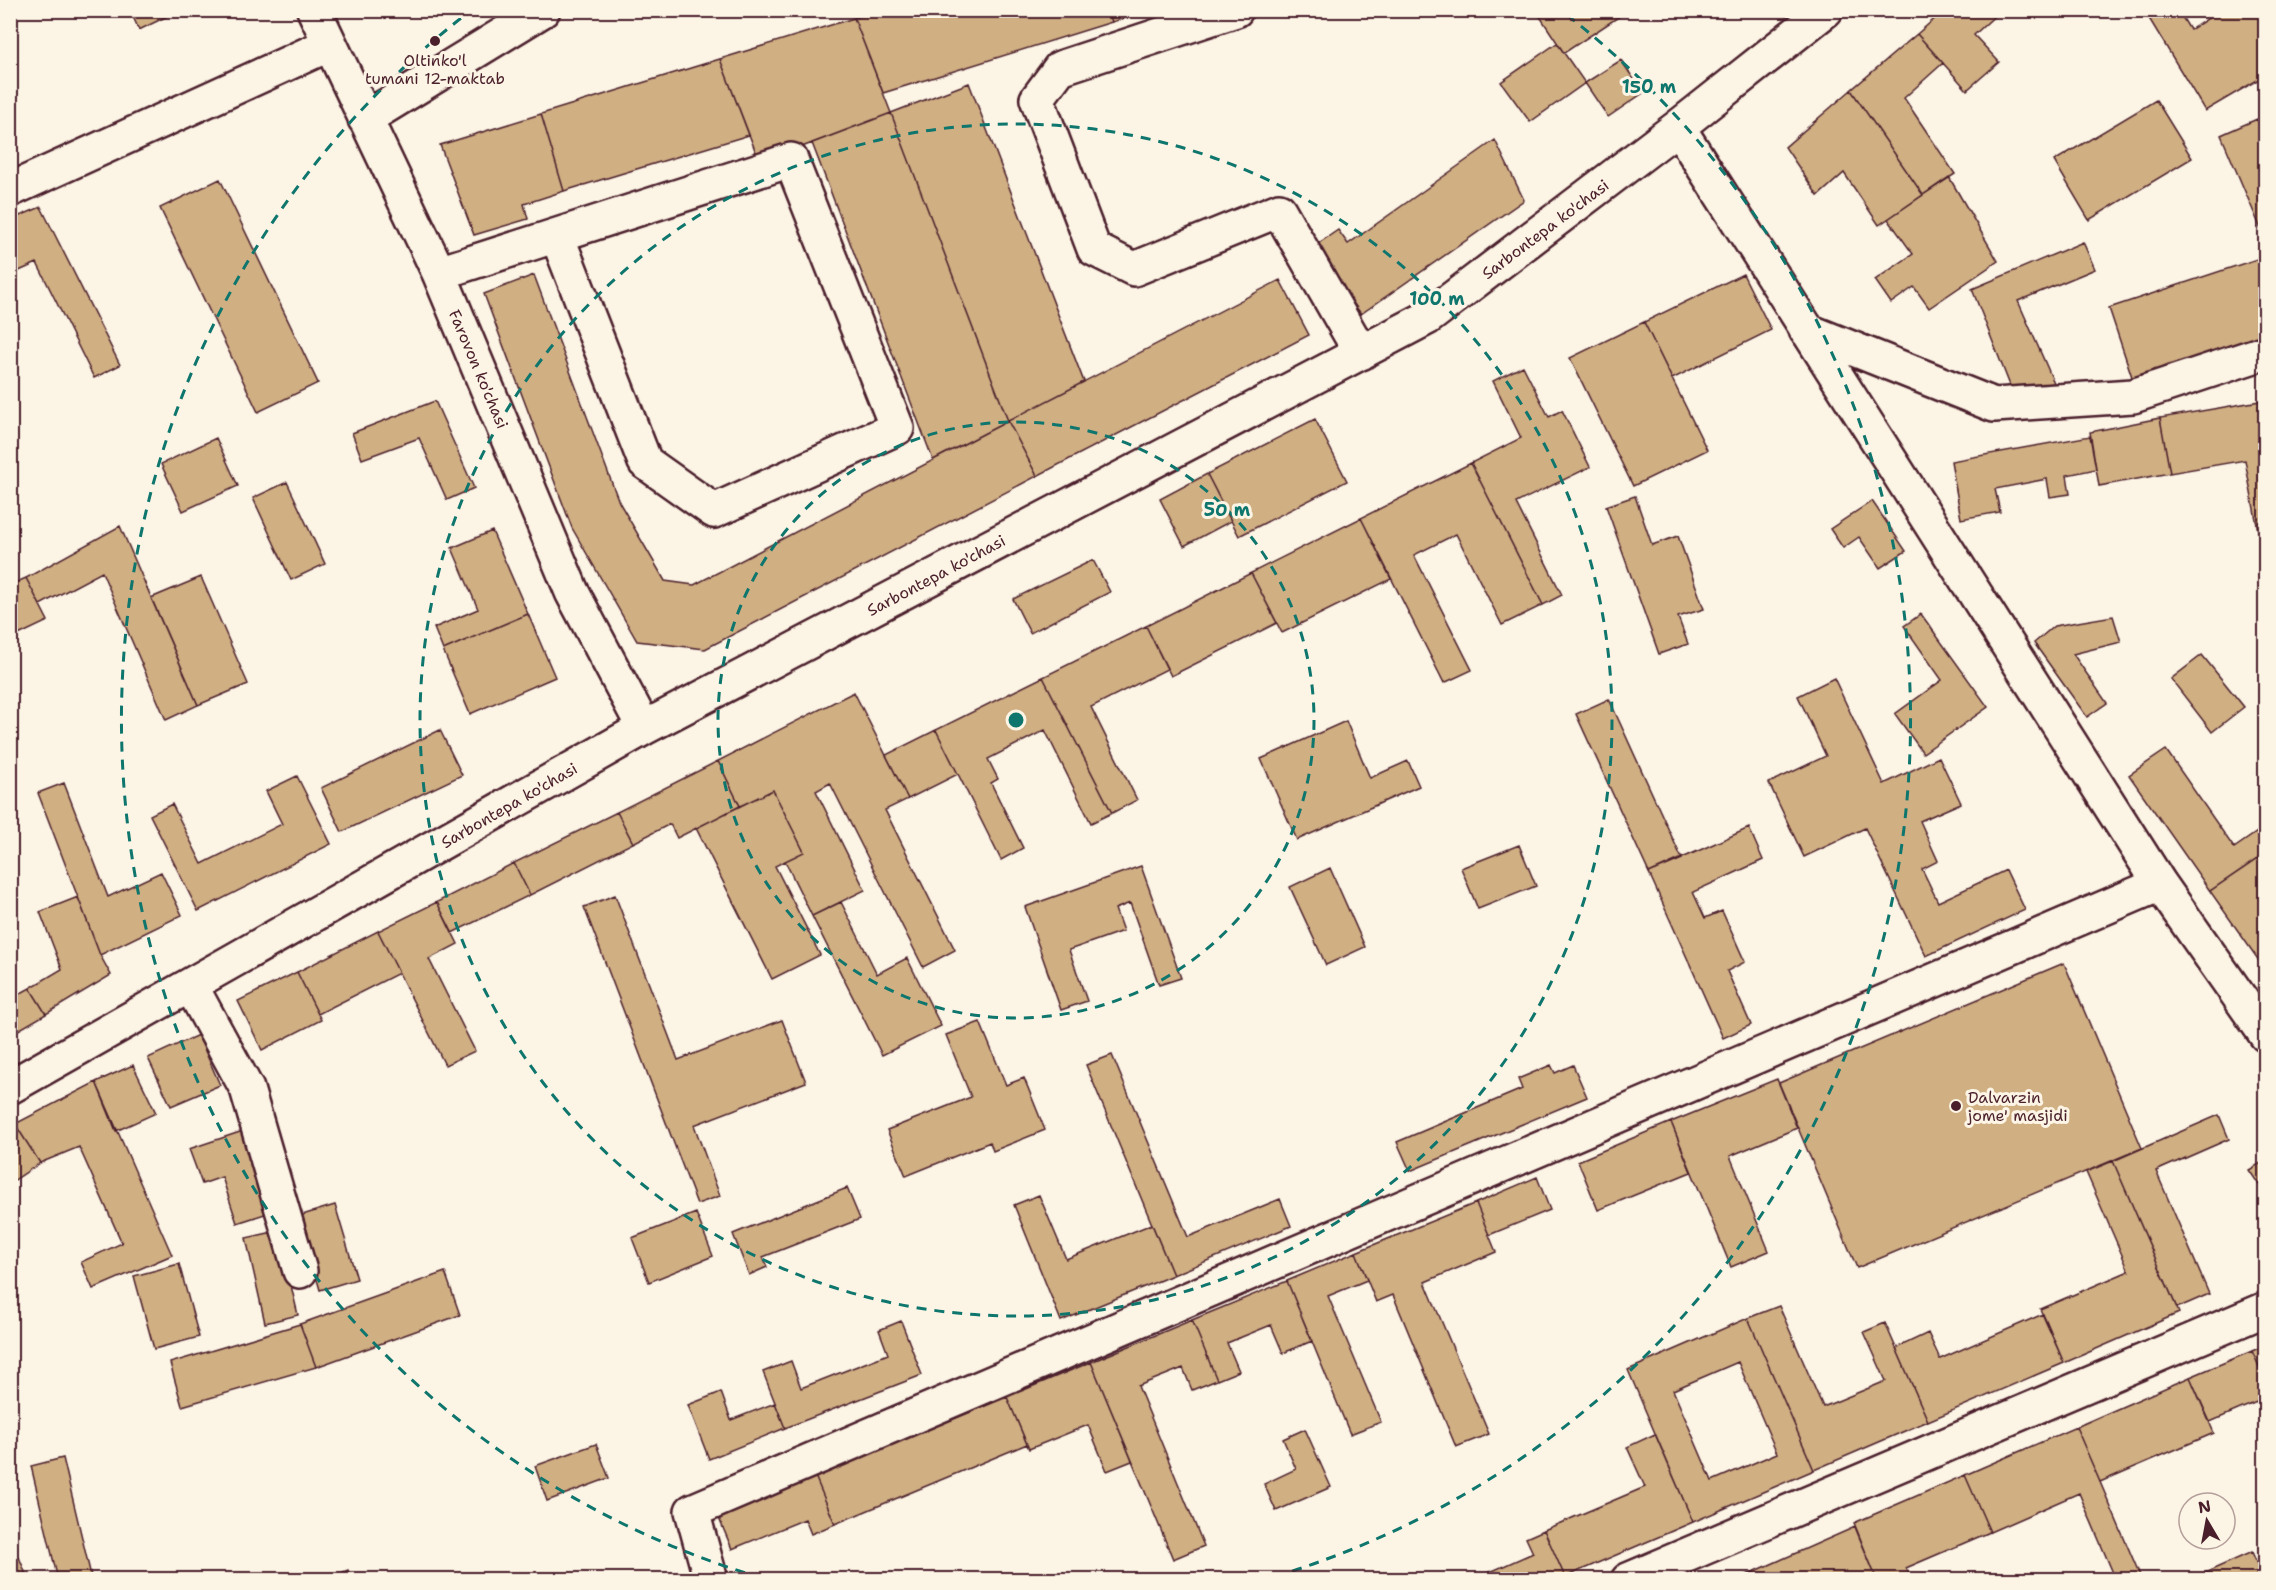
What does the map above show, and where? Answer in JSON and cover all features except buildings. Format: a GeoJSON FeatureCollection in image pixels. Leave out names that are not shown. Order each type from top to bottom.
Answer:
{"type":"FeatureCollection","features":[{"type":"Feature","properties":{"kind":"street","name":"Farovon ko'chasi"},"geometry":{"type":"LineString","coordinates":[[314,10],[439,273],[572,592],[644,728]]}},
{"type":"Feature","properties":{"kind":"street"},"geometry":{"type":"LineString","coordinates":[[365,119],[543,10]]}},
{"type":"Feature","properties":{"kind":"street"},"geometry":{"type":"LineString","coordinates":[[1236,10],[1060,68],[1037,99],[1094,249],[1134,269],[1279,210],[1361,353]]}},
{"type":"Feature","properties":{"kind":"street","name":"Sarbontepa ko'chasi"},"geometry":{"type":"LineString","coordinates":[[10,1087],[644,728],[1427,318],[1678,128],[1826,10]]}},
{"type":"Feature","properties":{"kind":"street"},"geometry":{"type":"LineString","coordinates":[[10,190],[330,44]]}},
{"type":"Feature","properties":{"kind":"street"},"geometry":{"type":"LineString","coordinates":[[1678,128],[2160,884],[2265,1035]]}},
{"type":"Feature","properties":{"kind":"street"},"geometry":{"type":"LineString","coordinates":[[439,273],[791,160],[897,428],[714,511],[645,462],[557,236]]}},
{"type":"Feature","properties":{"kind":"street"},"geometry":{"type":"LineString","coordinates":[[1806,330],[1994,405],[2133,396],[2265,352]]}},
{"type":"Feature","properties":{"kind":"street"},"geometry":{"type":"LineString","coordinates":[[711,1580],[692,1511],[2160,884]]}},
{"type":"Feature","properties":{"kind":"street"},"geometry":{"type":"LineString","coordinates":[[191,986],[247,1089],[300,1271]]}},
{"type":"Feature","properties":{"kind":"street"},"geometry":{"type":"LineString","coordinates":[[1628,1580],[2265,1309]]}},
{"type":"Feature","properties":{"kind":"place","name":"Oltinko'l tumani 12-maktab"},"geometry":{"type":"Point","coordinates":[435,41]}},
{"type":"Feature","properties":{"kind":"place","name":"Dalvarzin jome' masjidi"},"geometry":{"type":"Point","coordinates":[1956,1106]}}]}
